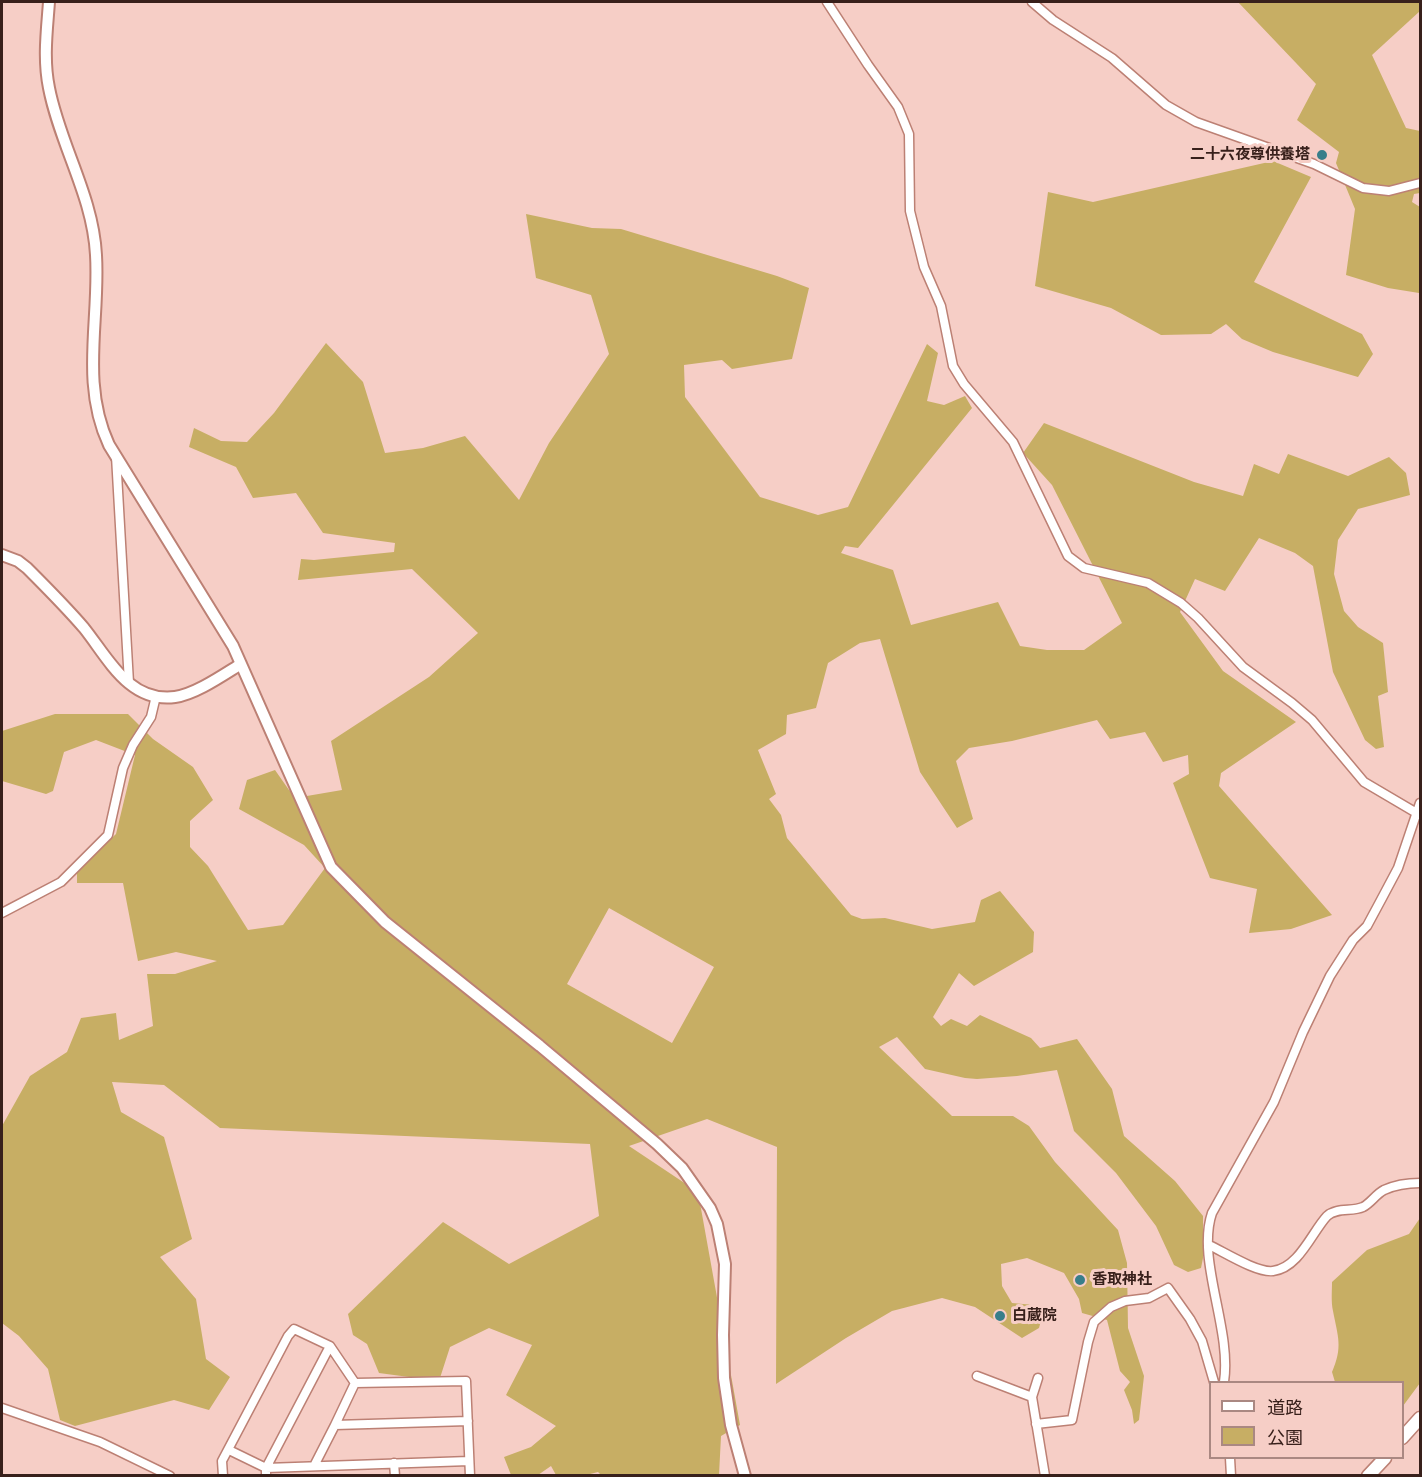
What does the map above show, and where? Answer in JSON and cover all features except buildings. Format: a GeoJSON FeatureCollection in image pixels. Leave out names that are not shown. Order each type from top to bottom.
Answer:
{"type":"FeatureCollection","features":[{"type":"Feature","properties":{"kind":"main road"},"geometry":{"type":"LineString","coordinates":[[1404,1436],[1420,1418]]}},
{"type":"Feature","properties":{"kind":"main road"},"geometry":{"type":"LineString","coordinates":[[1368,1476],[1384,1459]]}},
{"type":"Feature","properties":{"kind":"street"},"geometry":{"type":"LineString","coordinates":[[50,2],[45,51],[49,87],[91,214],[96,255],[94,398],[100,427],[216,617],[241,664],[331,867],[385,922],[540,1046],[657,1144],[682,1168],[710,1208],[717,1224],[725,1264],[724,1378],[731,1425],[745,1476]]}},
{"type":"Feature","properties":{"kind":"street"},"geometry":{"type":"LineString","coordinates":[[827,2],[898,107],[909,134],[910,211],[924,267],[941,306],[953,366],[964,384],[1013,442],[1068,556],[1075,563],[1091,571],[1148,583],[1182,603],[1243,667],[1312,720],[1364,782],[1419,814]]}},
{"type":"Feature","properties":{"kind":"street"},"geometry":{"type":"LineString","coordinates":[[1032,2],[1053,20],[1109,56],[1166,105],[1196,122],[1314,164],[1362,188],[1389,191],[1420,183]]}},
{"type":"Feature","properties":{"kind":"street"},"geometry":{"type":"LineString","coordinates":[[116,456],[129,683]]}},
{"type":"Feature","properties":{"kind":"street"},"geometry":{"type":"LineString","coordinates":[[2,555],[23,564],[69,611],[115,670],[139,690],[156,696],[175,697],[191,692],[241,664]]}},
{"type":"Feature","properties":{"kind":"street"},"geometry":{"type":"LineString","coordinates":[[2,913],[61,882],[108,835],[123,768],[151,717],[156,696]]}},
{"type":"Feature","properties":{"kind":"street"},"geometry":{"type":"LineString","coordinates":[[1224,1381],[1227,1363],[1209,1245],[1209,1224],[1212,1213],[1274,1102],[1303,1032],[1330,976],[1353,940],[1367,926],[1398,868],[1419,814],[1420,803]]}},
{"type":"Feature","properties":{"kind":"street"},"geometry":{"type":"LineString","coordinates":[[1209,1245],[1254,1267],[1272,1271],[1285,1266],[1305,1249],[1328,1216],[1336,1212],[1362,1208],[1384,1190],[1409,1183],[1420,1184]]}},
{"type":"Feature","properties":{"kind":"street"},"geometry":{"type":"LineString","coordinates":[[1036,1424],[1072,1420],[1094,1322],[1111,1308],[1125,1301],[1149,1298],[1168,1288],[1202,1341],[1213,1381]]}},
{"type":"Feature","properties":{"kind":"street"},"geometry":{"type":"LineString","coordinates":[[223,1476],[222,1461],[288,1336],[294,1329],[330,1346],[355,1383]]}},
{"type":"Feature","properties":{"kind":"street"},"geometry":{"type":"LineString","coordinates":[[266,1472],[330,1346]]}},
{"type":"Feature","properties":{"kind":"street"},"geometry":{"type":"LineString","coordinates":[[977,1376],[1032,1397]]}},
{"type":"Feature","properties":{"kind":"street"},"geometry":{"type":"LineString","coordinates":[[1038,1378],[1032,1397],[1045,1476]]}},
{"type":"Feature","properties":{"kind":"street"},"geometry":{"type":"LineString","coordinates":[[355,1383],[466,1381],[470,1476]]}},
{"type":"Feature","properties":{"kind":"street"},"geometry":{"type":"LineString","coordinates":[[314,1466],[355,1383]]}},
{"type":"Feature","properties":{"kind":"street"},"geometry":{"type":"LineString","coordinates":[[2,1408],[100,1442],[170,1476]]}},
{"type":"Feature","properties":{"kind":"street"},"geometry":{"type":"LineString","coordinates":[[336,1425],[468,1421]]}},
{"type":"Feature","properties":{"kind":"street"},"geometry":{"type":"LineString","coordinates":[[229,1450],[266,1472],[314,1466],[469,1461]]}},
{"type":"Feature","properties":{"kind":"street"},"geometry":{"type":"LineString","coordinates":[[1230,1459],[1231,1476]]}},
{"type":"Feature","properties":{"kind":"street"},"geometry":{"type":"LineString","coordinates":[[394,1463],[395,1476]]}},
{"type":"Feature","properties":{"kind":"green space"},"geometry":{"type":"Polygon","coordinates":[[[1238,2],[1420,2],[1420,11],[1372,55],[1406,128],[1420,131],[1420,193],[1414,194],[1412,202],[1420,207],[1419,293],[1388,288],[1346,275],[1355,209],[1336,163],[1339,152],[1297,120],[1316,84],[1238,2]]]}},
{"type":"Feature","properties":{"kind":"green space"},"geometry":{"type":"Polygon","coordinates":[[[1273,161],[1311,177],[1254,282],[1362,334],[1373,354],[1358,377],[1273,352],[1242,339],[1226,324],[1211,334],[1161,335],[1111,308],[1035,286],[1048,192],[1093,202],[1273,161]]]}},
{"type":"Feature","properties":{"kind":"green space"},"geometry":{"type":"Polygon","coordinates":[[[526,214],[592,228],[621,229],[777,276],[809,288],[792,359],[732,369],[722,360],[684,365],[685,397],[760,497],[818,515],[848,507],[927,344],[938,353],[927,401],[944,405],[965,396],[972,408],[858,548],[845,546],[841,553],[893,570],[911,625],[998,602],[1020,646],[1047,650],[1084,650],[1122,623],[1052,485],[1023,453],[1044,423],[1194,482],[1243,496],[1254,464],[1279,474],[1288,454],[1348,476],[1389,457],[1406,473],[1410,495],[1358,509],[1338,540],[1334,574],[1344,611],[1358,627],[1383,643],[1388,692],[1378,696],[1384,747],[1376,749],[1365,740],[1333,672],[1313,566],[1295,553],[1259,538],[1225,591],[1195,579],[1180,612],[1223,671],[1296,722],[1221,773],[1219,786],[1332,915],[1291,929],[1249,933],[1257,889],[1210,878],[1173,783],[1189,774],[1188,755],[1163,762],[1145,732],[1110,739],[1097,720],[1012,741],[969,748],[956,761],[973,819],[957,828],[920,772],[880,639],[860,643],[828,663],[816,708],[787,715],[786,734],[758,750],[776,794],[769,799],[781,815],[787,838],[851,915],[862,919],[885,918],[932,929],[975,922],[981,900],[1000,891],[1034,932],[1033,952],[974,986],[959,973],[933,1017],[941,1026],[951,1019],[967,1026],[980,1015],[1031,1038],[1040,1048],[1077,1039],[1112,1089],[1124,1136],[1175,1181],[1203,1216],[1201,1268],[1188,1272],[1174,1265],[1156,1226],[1116,1173],[1074,1131],[1057,1070],[1017,1076],[965,1078],[925,1069],[897,1037],[879,1047],[952,1116],[1013,1116],[1029,1126],[1055,1162],[1118,1230],[1127,1263],[1128,1328],[1144,1376],[1139,1420],[1134,1424],[1132,1410],[1124,1390],[1130,1382],[1120,1371],[1107,1320],[1082,1313],[1079,1299],[1064,1273],[1027,1258],[1001,1264],[1002,1286],[1012,1303],[1045,1306],[1039,1328],[1022,1338],[975,1307],[942,1298],[892,1311],[776,1384],[777,1147],[707,1119],[629,1146],[698,1192],[740,1425],[721,1436],[719,1475],[602,1476],[598,1472],[586,1475],[556,1475],[551,1466],[538,1475],[511,1475],[504,1457],[531,1447],[556,1426],[506,1395],[532,1345],[489,1328],[450,1347],[439,1381],[379,1373],[367,1344],[353,1335],[348,1314],[443,1222],[509,1264],[599,1216],[590,1144],[220,1128],[164,1085],[112,1082],[121,1112],[164,1137],[192,1239],[160,1257],[196,1299],[206,1359],[230,1377],[209,1410],[174,1400],[75,1426],[60,1420],[48,1369],[19,1336],[2,1323],[2,1126],[30,1076],[67,1052],[81,1018],[116,1013],[119,1040],[153,1026],[147,974],[175,974],[217,961],[176,952],[138,961],[123,883],[77,883],[77,871],[116,834],[135,755],[96,740],[64,752],[53,791],[46,794],[2,781],[2,731],[55,714],[128,714],[153,739],[193,767],[213,800],[190,821],[190,847],[208,866],[248,930],[283,925],[325,868],[304,845],[239,809],[247,780],[275,770],[289,790],[301,797],[342,790],[331,741],[429,677],[478,633],[412,569],[298,580],[301,559],[314,560],[394,552],[395,543],[323,533],[296,493],[253,498],[236,467],[189,447],[194,428],[221,441],[247,442],[274,413],[326,343],[363,382],[385,453],[423,448],[465,436],[519,500],[549,443],[609,354],[591,295],[536,278],[526,214]],[[609,908],[567,984],[672,1043],[714,967],[609,908]]]}},
{"type":"Feature","properties":{"kind":"green space"},"geometry":{"type":"Polygon","coordinates":[[[1420,1218],[1420,1383],[1404,1405],[1404,1381],[1335,1381],[1332,1372],[1338,1356],[1338,1335],[1332,1308],[1332,1282],[1367,1250],[1409,1234],[1420,1218]]]}},
{"type":"Feature","properties":{"kind":"place","name":"二十六夜尊供養塔"},"geometry":{"type":"Point","coordinates":[1322,155]}},
{"type":"Feature","properties":{"kind":"place","name":"香取神社"},"geometry":{"type":"Point","coordinates":[1080,1280]}},
{"type":"Feature","properties":{"kind":"place","name":"白蔵院"},"geometry":{"type":"Point","coordinates":[1000,1316]}}]}
